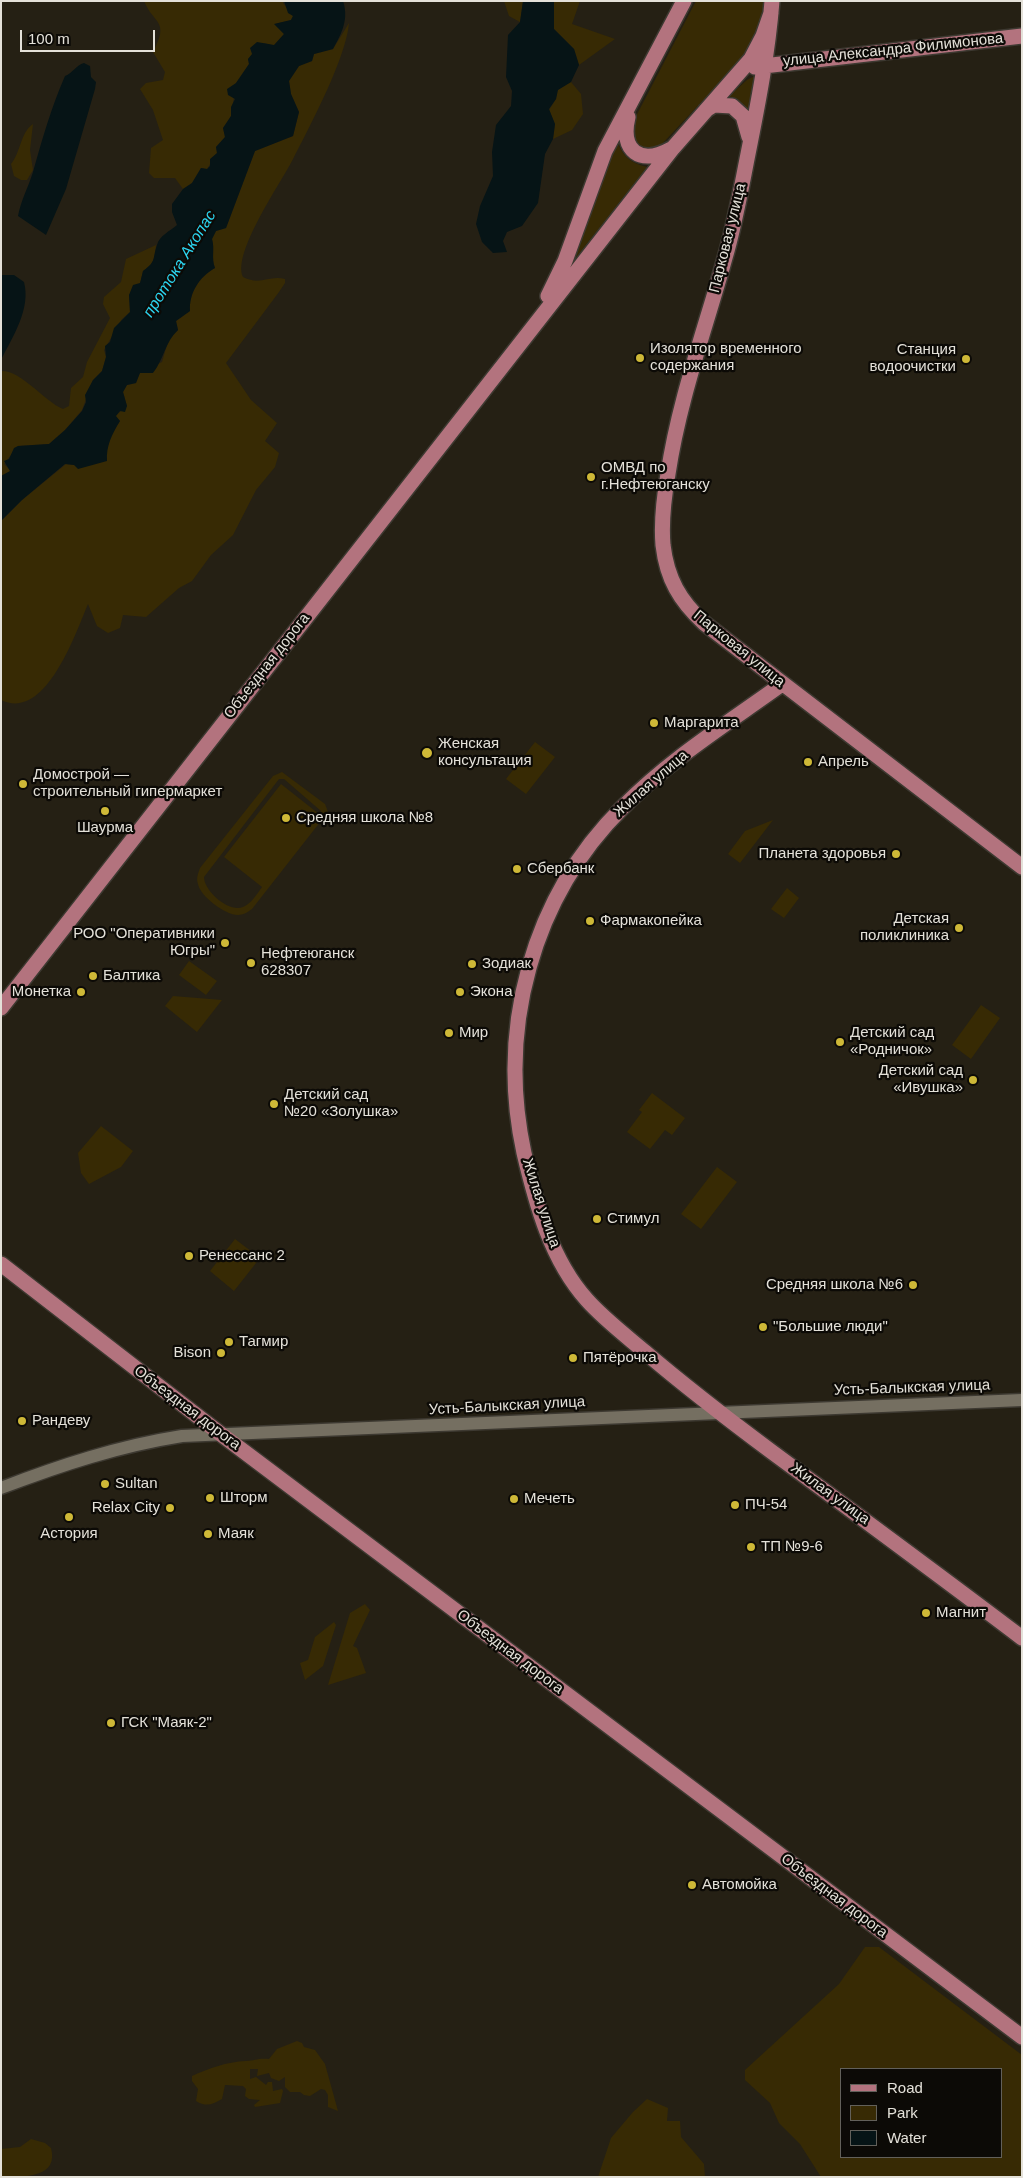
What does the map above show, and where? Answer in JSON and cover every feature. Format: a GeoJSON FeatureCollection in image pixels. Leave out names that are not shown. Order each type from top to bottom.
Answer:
{"type":"FeatureCollection","features":[{"type":"Feature","properties":{"kind":"main road"},"geometry":{"type":"LineString","coordinates":[[534,324],[565,262],[605,151],[684,1]]}},
{"type":"Feature","properties":{"kind":"main road"},"geometry":{"type":"LineString","coordinates":[[534,324],[673,148],[736,77],[757,49],[772,7]]}},
{"type":"Feature","properties":{"kind":"main road","name":"Парковая улица"},"geometry":{"type":"LineString","coordinates":[[772,7],[765,64],[726,255],[676,431],[666,488],[663,545],[670,578],[677,594],[687,608],[704,624],[1022,867]]}},
{"type":"Feature","properties":{"kind":"main road","name":"улица Александра Филимонова"},"geometry":{"type":"LineString","coordinates":[[736,77],[765,64],[1022,36]]}},
{"type":"Feature","properties":{"kind":"main road"},"geometry":{"type":"LineString","coordinates":[[630,103],[625,129],[625,140],[630,147],[637,154],[652,156],[673,148]]}},
{"type":"Feature","properties":{"kind":"main road"},"geometry":{"type":"LineString","coordinates":[[706,110],[724,104],[737,110],[747,126],[750,141]]}},
{"type":"Feature","properties":{"kind":"main road","name":"Объездная дорога"},"geometry":{"type":"LineString","coordinates":[[2,1005],[534,324]]}},
{"type":"Feature","properties":{"kind":"main road","name":"Жилая улица"},"geometry":{"type":"LineString","coordinates":[[782,684],[716,731],[639,791],[611,820],[584,853],[553,905],[532,956],[521,1000],[515,1047],[515,1084],[520,1133],[536,1197],[558,1257],[578,1288],[601,1314],[718,1412],[1022,1638]]}},
{"type":"Feature","properties":{"kind":"main road","name":"Объездная дорога"},"geometry":{"type":"LineString","coordinates":[[1,1264],[222,1435],[1022,2037]]}},
{"type":"Feature","properties":{"kind":"street","name":"Усть-Балыкская улица"},"geometry":{"type":"LineString","coordinates":[[1,1488],[57,1467],[117,1448],[182,1436],[1022,1400]]}},
{"type":"Feature","properties":{"kind":"green space"},"geometry":{"type":"Polygon","coordinates":[[[144,1],[284,1],[283,3],[293,16],[291,20],[275,24],[284,34],[274,46],[264,43],[248,59],[249,64],[236,83],[231,116],[223,128],[225,137],[216,147],[217,153],[207,169],[201,168],[192,183],[183,189],[175,178],[154,178],[149,173],[151,148],[163,140],[153,110],[140,89],[146,83],[163,80],[165,72],[153,52],[160,34],[159,24],[144,1]]]}},
{"type":"Feature","properties":{"kind":"green space"},"geometry":{"type":"Polygon","coordinates":[[[504,1],[523,1],[520,22],[509,16],[504,1]]]}},
{"type":"Feature","properties":{"kind":"green space"},"geometry":{"type":"Polygon","coordinates":[[[554,1],[580,1],[572,24],[615,39],[579,65],[574,49],[554,29],[554,1]]]}},
{"type":"Feature","properties":{"kind":"green space"},"geometry":{"type":"Polygon","coordinates":[[[696,1],[764,1],[761,25],[750,50],[662,144],[652,149],[642,147],[635,143],[633,122],[696,1]]]}},
{"type":"Feature","properties":{"kind":"green space"},"geometry":{"type":"Polygon","coordinates":[[[349,23],[342,54],[327,91],[294,157],[251,235],[242,266],[243,277],[249,280],[285,279],[285,283],[279,292],[226,363],[251,400],[277,423],[265,441],[279,453],[275,467],[256,490],[233,535],[211,555],[192,581],[179,588],[146,617],[123,615],[120,628],[108,633],[97,626],[88,604],[67,652],[57,671],[45,687],[32,698],[17,703],[1,700],[1,521],[22,500],[66,464],[74,465],[106,452],[111,435],[120,421],[115,416],[127,406],[123,392],[127,385],[136,383],[140,372],[162,362],[169,338],[178,330],[176,321],[190,311],[191,298],[196,286],[204,276],[215,268],[212,239],[216,231],[226,228],[255,151],[293,136],[299,112],[291,94],[289,81],[299,66],[312,61],[314,54],[333,49],[349,23]]]}},
{"type":"Feature","properties":{"kind":"green space"},"geometry":{"type":"Polygon","coordinates":[[[758,74],[750,117],[742,105],[729,96],[747,80],[758,74]]]}},
{"type":"Feature","properties":{"kind":"green space"},"geometry":{"type":"Polygon","coordinates":[[[571,82],[581,94],[583,114],[572,130],[553,139],[555,124],[549,110],[556,99],[557,90],[571,82]]]}},
{"type":"Feature","properties":{"kind":"green space"},"geometry":{"type":"Polygon","coordinates":[[[33,124],[30,150],[33,170],[27,180],[21,180],[14,176],[11,164],[25,132],[33,124]]]}},
{"type":"Feature","properties":{"kind":"green space"},"geometry":{"type":"Polygon","coordinates":[[[617,141],[628,158],[636,164],[647,167],[571,264],[617,141]]]}},
{"type":"Feature","properties":{"kind":"green space"},"geometry":{"type":"Polygon","coordinates":[[[156,245],[155,254],[150,266],[143,271],[140,284],[129,295],[130,312],[122,319],[104,350],[106,357],[102,371],[93,380],[82,410],[65,430],[49,444],[18,446],[4,464],[11,471],[1,476],[1,371],[16,375],[63,409],[69,406],[71,388],[83,377],[87,362],[110,318],[103,304],[104,297],[121,282],[126,259],[156,245]]]}},
{"type":"Feature","properties":{"kind":"green space"},"geometry":{"type":"Polygon","coordinates":[[[535,742],[555,757],[526,794],[506,779],[535,742]]]}},
{"type":"Feature","properties":{"kind":"green space"},"geometry":{"type":"Polygon","coordinates":[[[282,772],[325,804],[328,812],[252,909],[242,914],[233,914],[214,904],[203,894],[197,880],[198,874],[200,868],[273,776],[282,772]],[[279,779],[204,877],[205,883],[213,894],[231,907],[246,906],[254,899],[262,887],[224,857],[281,784],[319,814],[321,811],[284,779],[279,779]]]}},
{"type":"Feature","properties":{"kind":"green space"},"geometry":{"type":"Polygon","coordinates":[[[773,820],[740,863],[728,854],[745,831],[773,820]]]}},
{"type":"Feature","properties":{"kind":"green space"},"geometry":{"type":"Polygon","coordinates":[[[787,888],[799,898],[784,918],[771,909],[787,888]]]}},
{"type":"Feature","properties":{"kind":"green space"},"geometry":{"type":"Polygon","coordinates":[[[189,961],[217,981],[206,995],[179,975],[189,961]]]}},
{"type":"Feature","properties":{"kind":"green space"},"geometry":{"type":"Polygon","coordinates":[[[173,996],[222,1000],[197,1032],[165,1006],[173,996]]]}},
{"type":"Feature","properties":{"kind":"green space"},"geometry":{"type":"Polygon","coordinates":[[[981,1005],[1000,1018],[971,1059],[952,1045],[981,1005]]]}},
{"type":"Feature","properties":{"kind":"green space"},"geometry":{"type":"Polygon","coordinates":[[[652,1093],[685,1118],[672,1135],[665,1130],[650,1149],[627,1132],[642,1112],[639,1110],[652,1093]]]}},
{"type":"Feature","properties":{"kind":"green space"},"geometry":{"type":"Polygon","coordinates":[[[101,1126],[133,1151],[121,1167],[89,1184],[81,1173],[78,1153],[101,1126]]]}},
{"type":"Feature","properties":{"kind":"green space"},"geometry":{"type":"Polygon","coordinates":[[[717,1167],[737,1182],[701,1229],[681,1214],[717,1167]]]}},
{"type":"Feature","properties":{"kind":"green space"},"geometry":{"type":"Polygon","coordinates":[[[235,1239],[260,1258],[234,1291],[210,1271],[235,1239]]]}},
{"type":"Feature","properties":{"kind":"green space"},"geometry":{"type":"Polygon","coordinates":[[[365,1604],[370,1610],[353,1646],[357,1648],[366,1673],[328,1685],[350,1613],[365,1604]]]}},
{"type":"Feature","properties":{"kind":"green space"},"geometry":{"type":"Polygon","coordinates":[[[334,1622],[336,1625],[323,1666],[305,1680],[300,1663],[308,1660],[315,1637],[334,1622]]]}},
{"type":"Feature","properties":{"kind":"green space"},"geometry":{"type":"Polygon","coordinates":[[[865,1947],[879,1947],[1022,2055],[1022,2177],[821,2177],[800,2144],[779,2123],[770,2103],[745,2080],[745,2070],[839,1984],[865,1947]]]}},
{"type":"Feature","properties":{"kind":"green space"},"geometry":{"type":"Polygon","coordinates":[[[297,2041],[302,2043],[304,2047],[315,2050],[325,2064],[338,2111],[328,2107],[328,2095],[325,2090],[321,2089],[310,2096],[300,2092],[290,2092],[285,2087],[285,2077],[279,2081],[271,2078],[269,2073],[257,2076],[258,2069],[250,2069],[250,2079],[256,2077],[266,2085],[268,2082],[272,2082],[273,2091],[282,2089],[280,2103],[255,2107],[254,2105],[260,2100],[249,2099],[245,2096],[246,2089],[243,2086],[225,2085],[222,2099],[206,2105],[196,2101],[198,2089],[192,2081],[192,2076],[225,2064],[269,2059],[277,2049],[297,2041]]]}},
{"type":"Feature","properties":{"kind":"green space"},"geometry":{"type":"Polygon","coordinates":[[[647,2099],[668,2108],[667,2121],[680,2121],[681,2137],[704,2164],[705,2177],[598,2177],[611,2138],[647,2099]]]}},
{"type":"Feature","properties":{"kind":"green space"},"geometry":{"type":"Polygon","coordinates":[[[31,2139],[45,2143],[51,2148],[52,2158],[50,2165],[38,2174],[20,2177],[1,2177],[1,2149],[20,2147],[31,2139]]]}},
{"type":"Feature","properties":{"kind":"water","name":"протока Акопас"},"geometry":{"type":"Polygon","coordinates":[[[284,1],[343,1],[345,8],[342,32],[333,49],[314,54],[312,61],[299,66],[289,81],[291,94],[299,112],[293,136],[255,151],[226,228],[216,231],[212,239],[215,268],[204,276],[196,286],[191,298],[190,311],[176,321],[178,330],[170,340],[153,373],[140,373],[136,383],[127,385],[123,392],[127,406],[125,412],[120,411],[116,416],[120,421],[110,440],[107,450],[107,461],[78,469],[74,465],[65,464],[22,500],[1,521],[1,476],[10,471],[4,461],[9,459],[14,448],[18,446],[49,444],[82,411],[86,402],[85,395],[93,380],[102,371],[106,357],[105,346],[110,342],[114,328],[130,312],[129,295],[133,285],[140,283],[143,271],[153,260],[160,239],[177,225],[172,212],[172,204],[183,189],[192,183],[201,168],[207,169],[210,166],[210,159],[217,153],[216,147],[225,137],[223,128],[231,116],[231,107],[235,99],[228,95],[227,89],[236,83],[249,64],[248,59],[252,54],[250,48],[257,42],[274,45],[284,34],[274,24],[291,20],[293,16],[288,13],[284,1]]]}},
{"type":"Feature","properties":{"kind":"water"},"geometry":{"type":"Polygon","coordinates":[[[523,1],[554,1],[554,29],[574,49],[579,65],[571,82],[558,90],[556,99],[549,109],[555,124],[553,139],[545,154],[538,203],[522,226],[507,232],[503,241],[507,252],[493,253],[482,242],[476,224],[480,206],[493,176],[492,152],[496,125],[511,106],[512,91],[506,77],[508,35],[520,22],[523,1]]]}},
{"type":"Feature","properties":{"kind":"water"},"geometry":{"type":"Polygon","coordinates":[[[84,63],[90,66],[91,77],[96,82],[95,89],[66,189],[46,235],[18,216],[51,112],[65,76],[84,63]]]}},
{"type":"Feature","properties":{"kind":"water"},"geometry":{"type":"Polygon","coordinates":[[[1,275],[14,275],[24,282],[26,292],[20,322],[1,360],[1,275]]]}},
{"type":"Feature","properties":{"kind":"place","name":"Изолятор временного содержания"},"geometry":{"type":"Point","coordinates":[640,358]}},
{"type":"Feature","properties":{"kind":"place","name":"Станция водоочистки"},"geometry":{"type":"Point","coordinates":[966,359]}},
{"type":"Feature","properties":{"kind":"place","name":"ОМВД по г.Нефтеюганску"},"geometry":{"type":"Point","coordinates":[591,477]}},
{"type":"Feature","properties":{"kind":"place","name":"Маргарита"},"geometry":{"type":"Point","coordinates":[654,723]}},
{"type":"Feature","properties":{"kind":"place","name":"Женская консультация"},"geometry":{"type":"Point","coordinates":[427,753]}},
{"type":"Feature","properties":{"kind":"place","name":"Апрель"},"geometry":{"type":"Point","coordinates":[808,762]}},
{"type":"Feature","properties":{"kind":"place","name":"Домострой — строительный гипермаркет"},"geometry":{"type":"Point","coordinates":[23,784]}},
{"type":"Feature","properties":{"kind":"place","name":"Шаурма"},"geometry":{"type":"Point","coordinates":[105,811]}},
{"type":"Feature","properties":{"kind":"place","name":"Средняя школа №8"},"geometry":{"type":"Point","coordinates":[286,818]}},
{"type":"Feature","properties":{"kind":"place","name":"Планета здоровья"},"geometry":{"type":"Point","coordinates":[896,854]}},
{"type":"Feature","properties":{"kind":"place","name":"Сбербанк"},"geometry":{"type":"Point","coordinates":[517,869]}},
{"type":"Feature","properties":{"kind":"place","name":"Фармакопейка"},"geometry":{"type":"Point","coordinates":[590,921]}},
{"type":"Feature","properties":{"kind":"place","name":"Детская поликлиника"},"geometry":{"type":"Point","coordinates":[959,928]}},
{"type":"Feature","properties":{"kind":"place","name":"РОО \"Оперативники Югры\""},"geometry":{"type":"Point","coordinates":[225,943]}},
{"type":"Feature","properties":{"kind":"place","name":"Нефтеюганск 628307"},"geometry":{"type":"Point","coordinates":[251,963]}},
{"type":"Feature","properties":{"kind":"place","name":"Зодиак"},"geometry":{"type":"Point","coordinates":[472,964]}},
{"type":"Feature","properties":{"kind":"place","name":"Балтика"},"geometry":{"type":"Point","coordinates":[93,976]}},
{"type":"Feature","properties":{"kind":"place","name":"Монетка"},"geometry":{"type":"Point","coordinates":[81,992]}},
{"type":"Feature","properties":{"kind":"place","name":"Экона"},"geometry":{"type":"Point","coordinates":[460,992]}},
{"type":"Feature","properties":{"kind":"place","name":"Мир"},"geometry":{"type":"Point","coordinates":[449,1033]}},
{"type":"Feature","properties":{"kind":"place","name":"Детский сад «Родничок»"},"geometry":{"type":"Point","coordinates":[840,1042]}},
{"type":"Feature","properties":{"kind":"place","name":"Детский сад «Ивушка»"},"geometry":{"type":"Point","coordinates":[973,1080]}},
{"type":"Feature","properties":{"kind":"place","name":"Детский сад №20 «Золушка»"},"geometry":{"type":"Point","coordinates":[274,1104]}},
{"type":"Feature","properties":{"kind":"place","name":"Стимул"},"geometry":{"type":"Point","coordinates":[597,1219]}},
{"type":"Feature","properties":{"kind":"place","name":"Ренессанс 2"},"geometry":{"type":"Point","coordinates":[189,1256]}},
{"type":"Feature","properties":{"kind":"place","name":"Средняя школа №6"},"geometry":{"type":"Point","coordinates":[913,1285]}},
{"type":"Feature","properties":{"kind":"place","name":"\"Большие люди\""},"geometry":{"type":"Point","coordinates":[763,1327]}},
{"type":"Feature","properties":{"kind":"place","name":"Тагмир"},"geometry":{"type":"Point","coordinates":[229,1342]}},
{"type":"Feature","properties":{"kind":"place","name":"Bison"},"geometry":{"type":"Point","coordinates":[221,1353]}},
{"type":"Feature","properties":{"kind":"place","name":"Пятёрочка"},"geometry":{"type":"Point","coordinates":[573,1358]}},
{"type":"Feature","properties":{"kind":"place","name":"Рандеву"},"geometry":{"type":"Point","coordinates":[22,1421]}},
{"type":"Feature","properties":{"kind":"place","name":"Sultan"},"geometry":{"type":"Point","coordinates":[105,1484]}},
{"type":"Feature","properties":{"kind":"place","name":"Шторм"},"geometry":{"type":"Point","coordinates":[210,1498]}},
{"type":"Feature","properties":{"kind":"place","name":"Мечеть"},"geometry":{"type":"Point","coordinates":[514,1499]}},
{"type":"Feature","properties":{"kind":"place","name":"ПЧ-54"},"geometry":{"type":"Point","coordinates":[735,1505]}},
{"type":"Feature","properties":{"kind":"place","name":"Relax City"},"geometry":{"type":"Point","coordinates":[170,1508]}},
{"type":"Feature","properties":{"kind":"place","name":"Астория"},"geometry":{"type":"Point","coordinates":[69,1517]}},
{"type":"Feature","properties":{"kind":"place","name":"Маяк"},"geometry":{"type":"Point","coordinates":[208,1534]}},
{"type":"Feature","properties":{"kind":"place","name":"ТП №9-6"},"geometry":{"type":"Point","coordinates":[751,1547]}},
{"type":"Feature","properties":{"kind":"place","name":"Магнит"},"geometry":{"type":"Point","coordinates":[926,1613]}},
{"type":"Feature","properties":{"kind":"place","name":"ГСК \"Маяк-2\""},"geometry":{"type":"Point","coordinates":[111,1723]}},
{"type":"Feature","properties":{"kind":"place","name":"Автомойка"},"geometry":{"type":"Point","coordinates":[692,1885]}}]}
